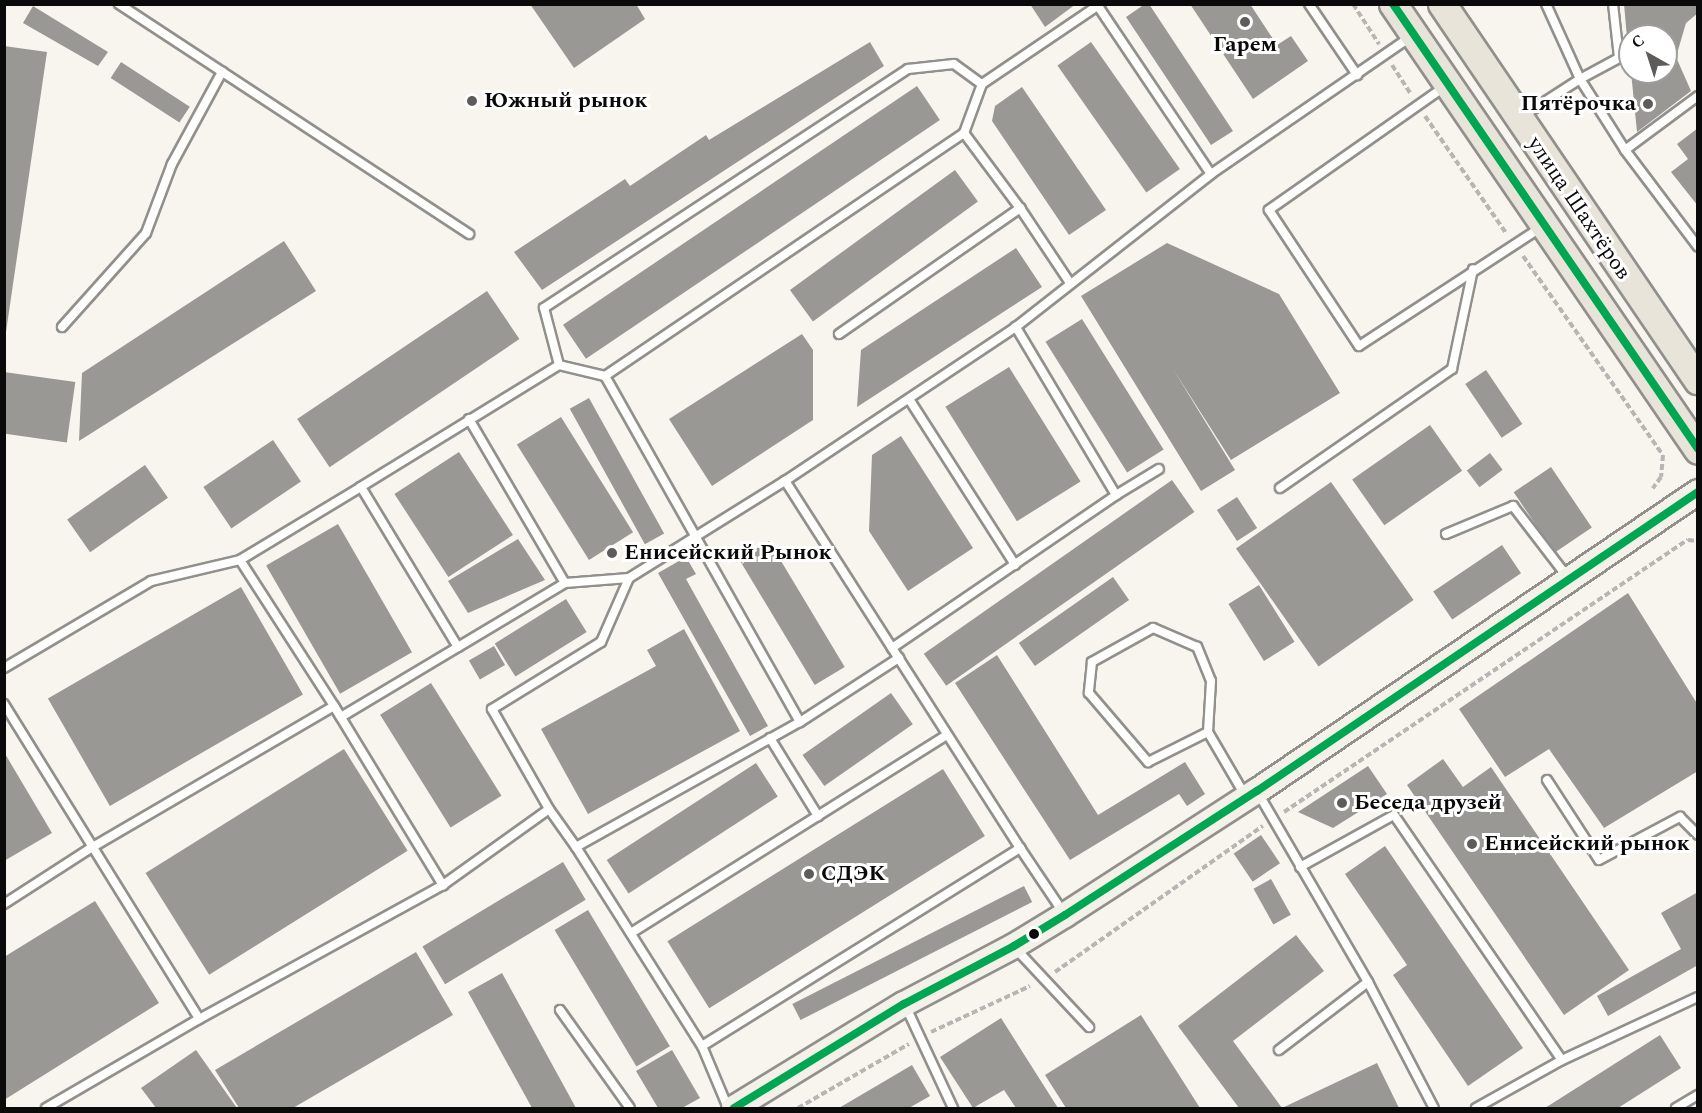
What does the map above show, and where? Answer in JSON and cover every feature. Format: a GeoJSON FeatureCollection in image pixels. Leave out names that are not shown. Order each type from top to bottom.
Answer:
{"type":"FeatureCollection","features":[{"type":"Feature","properties":{"kind":"main road","name":"улица Шахтёров"},"geometry":{"type":"LineString","coordinates":[[1393,4],[1698,450]]}},
{"type":"Feature","properties":{"kind":"main road","name":"улица Шахтёров"},"geometry":{"type":"LineString","coordinates":[[1442,4],[1518,119],[1698,380]]}},
{"type":"Feature","properties":{"kind":"street"},"geometry":{"type":"LineString","coordinates":[[734,1108],[904,1004],[1014,946],[1065,915],[1251,794],[1698,492]]}},
{"type":"Feature","properties":{"kind":"lane"},"geometry":{"type":"LineString","coordinates":[[119,4],[469,234]]}},
{"type":"Feature","properties":{"kind":"lane"},"geometry":{"type":"LineString","coordinates":[[1309,4],[1357,75]]}},
{"type":"Feature","properties":{"kind":"lane"},"geometry":{"type":"LineString","coordinates":[[1546,4],[1580,79],[1625,150],[1698,247]]}},
{"type":"Feature","properties":{"kind":"lane"},"geometry":{"type":"LineString","coordinates":[[1518,119],[1580,79],[1619,58],[1613,4]]}},
{"type":"Feature","properties":{"kind":"lane"},"geometry":{"type":"LineString","coordinates":[[605,376],[964,133],[982,84],[1099,5],[1211,174]]}},
{"type":"Feature","properties":{"kind":"lane"},"geometry":{"type":"LineString","coordinates":[[341,717],[565,583],[629,578],[785,481],[1016,327],[1211,174],[1413,35]]}},
{"type":"Feature","properties":{"kind":"lane"},"geometry":{"type":"LineString","coordinates":[[559,365],[543,308],[908,69],[954,64],[982,84]]}},
{"type":"Feature","properties":{"kind":"lane"},"geometry":{"type":"LineString","coordinates":[[62,327],[146,233],[172,164],[222,72]]}},
{"type":"Feature","properties":{"kind":"lane"},"geometry":{"type":"LineString","coordinates":[[1447,85],[1269,210],[1359,346],[1473,269],[1544,226]]}},
{"type":"Feature","properties":{"kind":"lane"},"geometry":{"type":"LineString","coordinates":[[1625,150],[1698,96]]}},
{"type":"Feature","properties":{"kind":"lane"},"geometry":{"type":"LineString","coordinates":[[964,133],[1020,208],[1070,283]]}},
{"type":"Feature","properties":{"kind":"lane"},"geometry":{"type":"LineString","coordinates":[[839,334],[1020,208]]}},
{"type":"Feature","properties":{"kind":"lane"},"geometry":{"type":"LineString","coordinates":[[1280,488],[1452,369],[1473,269]]}},
{"type":"Feature","properties":{"kind":"lane"},"geometry":{"type":"LineString","coordinates":[[1016,327],[1116,495]]}},
{"type":"Feature","properties":{"kind":"lane"},"geometry":{"type":"LineString","coordinates":[[4,668],[151,581],[240,560],[559,365],[605,376],[800,722]]}},
{"type":"Feature","properties":{"kind":"lane"},"geometry":{"type":"LineString","coordinates":[[909,399],[1015,565]]}},
{"type":"Feature","properties":{"kind":"lane"},"geometry":{"type":"LineString","coordinates":[[469,419],[565,583]]}},
{"type":"Feature","properties":{"kind":"lane"},"geometry":{"type":"LineString","coordinates":[[892,648],[1116,495],[1159,469]]}},
{"type":"Feature","properties":{"kind":"lane"},"geometry":{"type":"LineString","coordinates":[[785,481],[1065,915]]}},
{"type":"Feature","properties":{"kind":"lane"},"geometry":{"type":"LineString","coordinates":[[360,487],[458,647]]}},
{"type":"Feature","properties":{"kind":"lane"},"geometry":{"type":"LineString","coordinates":[[1446,534],[1514,506],[1569,580]]}},
{"type":"Feature","properties":{"kind":"lane"},"geometry":{"type":"LineString","coordinates":[[240,560],[341,717],[443,885]]}},
{"type":"Feature","properties":{"kind":"lane"},"geometry":{"type":"LineString","coordinates":[[629,578],[601,642],[492,709],[549,809],[576,846],[702,1046],[728,1108]]}},
{"type":"Feature","properties":{"kind":"lane"},"geometry":{"type":"LineString","coordinates":[[1208,732],[1148,762],[1089,693],[1092,662],[1153,628],[1197,648],[1211,681],[1208,732],[1251,794],[1274,818],[1300,867],[1368,982],[1434,1108]]}},
{"type":"Feature","properties":{"kind":"lane"},"geometry":{"type":"LineString","coordinates":[[576,846],[800,722],[899,658]]}},
{"type":"Feature","properties":{"kind":"lane"},"geometry":{"type":"LineString","coordinates":[[4,704],[199,1020]]}},
{"type":"Feature","properties":{"kind":"lane"},"geometry":{"type":"LineString","coordinates":[[4,904],[91,848],[334,706]]}},
{"type":"Feature","properties":{"kind":"lane"},"geometry":{"type":"LineString","coordinates":[[631,933],[947,735]]}},
{"type":"Feature","properties":{"kind":"lane"},"geometry":{"type":"LineString","coordinates":[[770,738],[818,816]]}},
{"type":"Feature","properties":{"kind":"lane"},"geometry":{"type":"LineString","coordinates":[[1547,780],[1599,860],[1680,817],[1698,835]]}},
{"type":"Feature","properties":{"kind":"lane"},"geometry":{"type":"LineString","coordinates":[[46,1108],[443,885],[549,809]]}},
{"type":"Feature","properties":{"kind":"lane"},"geometry":{"type":"LineString","coordinates":[[1300,867],[1394,815],[1562,1060]]}},
{"type":"Feature","properties":{"kind":"lane"},"geometry":{"type":"LineString","coordinates":[[702,1046],[1020,848]]}},
{"type":"Feature","properties":{"kind":"lane"},"geometry":{"type":"LineString","coordinates":[[1014,946],[1089,1027]]}},
{"type":"Feature","properties":{"kind":"lane"},"geometry":{"type":"LineString","coordinates":[[1279,1050],[1368,982]]}},
{"type":"Feature","properties":{"kind":"lane"},"geometry":{"type":"LineString","coordinates":[[1476,1108],[1562,1060],[1698,997]]}},
{"type":"Feature","properties":{"kind":"lane"},"geometry":{"type":"LineString","coordinates":[[904,1004],[918,1038],[954,1108]]}},
{"type":"Feature","properties":{"kind":"lane"},"geometry":{"type":"LineString","coordinates":[[560,1010],[630,1108]]}},
{"type":"Feature","properties":{"kind":"lane"},"geometry":{"type":"LineString","coordinates":[[1676,1108],[1698,1095]]}},
{"type":"Feature","properties":{"kind":"path"},"geometry":{"type":"LineString","coordinates":[[798,1108],[918,1038],[1044,980],[1113,934],[1274,818],[1688,540],[1698,541]]}},
{"type":"Feature","properties":{"kind":"building"},"geometry":{"type":"Polygon","coordinates":[[[530,4],[636,4],[645,19],[574,68],[530,4]]]}},
{"type":"Feature","properties":{"kind":"building"},"geometry":{"type":"Polygon","coordinates":[[[1030,4],[1076,4],[1045,27],[1030,4]]]}},
{"type":"Feature","properties":{"kind":"building"},"geometry":{"type":"Polygon","coordinates":[[[1145,4],[1149,4],[1233,131],[1211,145],[1126,17],[1145,4]]]}},
{"type":"Feature","properties":{"kind":"building"},"geometry":{"type":"Polygon","coordinates":[[[1190,4],[1250,4],[1277,45],[1291,36],[1308,61],[1253,99],[1190,4]]]}},
{"type":"Feature","properties":{"kind":"building"},"geometry":{"type":"Polygon","coordinates":[[[1624,4],[1698,4],[1698,13],[1686,23],[1678,50],[1678,24],[1626,24],[1624,4]]]}},
{"type":"Feature","properties":{"kind":"building"},"geometry":{"type":"Polygon","coordinates":[[[33,6],[108,52],[98,66],[23,23],[33,6]]]}},
{"type":"Feature","properties":{"kind":"building"},"geometry":{"type":"Polygon","coordinates":[[[870,42],[884,66],[542,290],[514,252],[625,179],[630,186],[706,135],[709,140],[870,42]]]}},
{"type":"Feature","properties":{"kind":"building"},"geometry":{"type":"Polygon","coordinates":[[[1091,42],[1180,169],[1146,192],[1057,66],[1091,42]]]}},
{"type":"Feature","properties":{"kind":"building"},"geometry":{"type":"Polygon","coordinates":[[[4,46],[47,52],[6,332],[4,332],[4,46]]]}},
{"type":"Feature","properties":{"kind":"building"},"geometry":{"type":"Polygon","coordinates":[[[121,62],[190,107],[179,123],[111,78],[121,62]]]}},
{"type":"Feature","properties":{"kind":"building"},"geometry":{"type":"Polygon","coordinates":[[[1678,62],[1691,91],[1637,132],[1632,84],[1678,84],[1678,62]]]}},
{"type":"Feature","properties":{"kind":"building"},"geometry":{"type":"Polygon","coordinates":[[[917,86],[940,120],[586,359],[563,325],[917,86]]]}},
{"type":"Feature","properties":{"kind":"building"},"geometry":{"type":"Polygon","coordinates":[[[1022,87],[1106,210],[1069,235],[992,121],[995,106],[1022,87]]]}},
{"type":"Feature","properties":{"kind":"building"},"geometry":{"type":"Polygon","coordinates":[[[1698,128],[1698,206],[1671,172],[1688,159],[1677,144],[1698,128]]]}},
{"type":"Feature","properties":{"kind":"building"},"geometry":{"type":"Polygon","coordinates":[[[955,170],[978,202],[813,321],[790,290],[955,170]]]}},
{"type":"Feature","properties":{"kind":"building"},"geometry":{"type":"Polygon","coordinates":[[[284,241],[316,291],[79,441],[82,373],[284,241]]]}},
{"type":"Feature","properties":{"kind":"building"},"geometry":{"type":"Polygon","coordinates":[[[1167,243],[1279,294],[1340,393],[1231,460],[1173,369],[1235,470],[1201,491],[1081,296],[1167,243]]]}},
{"type":"Feature","properties":{"kind":"building"},"geometry":{"type":"Polygon","coordinates":[[[1016,248],[1042,287],[857,407],[861,350],[1016,248]]]}},
{"type":"Feature","properties":{"kind":"building"},"geometry":{"type":"Polygon","coordinates":[[[487,291],[519,339],[330,467],[297,419],[487,291]]]}},
{"type":"Feature","properties":{"kind":"building"},"geometry":{"type":"Polygon","coordinates":[[[1082,319],[1164,450],[1127,472],[1046,342],[1082,319]]]}},
{"type":"Feature","properties":{"kind":"building"},"geometry":{"type":"Polygon","coordinates":[[[802,334],[813,350],[813,420],[712,486],[669,419],[802,334]]]}},
{"type":"Feature","properties":{"kind":"building"},"geometry":{"type":"Polygon","coordinates":[[[1009,367],[1081,481],[1017,521],[945,407],[1009,367]]]}},
{"type":"Feature","properties":{"kind":"building"},"geometry":{"type":"Polygon","coordinates":[[[1486,370],[1522,424],[1502,438],[1465,384],[1486,370]]]}},
{"type":"Feature","properties":{"kind":"building"},"geometry":{"type":"Polygon","coordinates":[[[4,372],[75,382],[67,442],[4,434],[4,372]]]}},
{"type":"Feature","properties":{"kind":"building"},"geometry":{"type":"Polygon","coordinates":[[[589,398],[664,534],[645,544],[570,409],[589,398]]]}},
{"type":"Feature","properties":{"kind":"building"},"geometry":{"type":"Polygon","coordinates":[[[561,417],[633,532],[589,560],[517,445],[561,417]]]}},
{"type":"Feature","properties":{"kind":"building"},"geometry":{"type":"Polygon","coordinates":[[[1430,425],[1462,471],[1384,525],[1352,479],[1430,425]]]}},
{"type":"Feature","properties":{"kind":"building"},"geometry":{"type":"Polygon","coordinates":[[[901,436],[973,548],[908,591],[869,531],[872,455],[901,436]]]}},
{"type":"Feature","properties":{"kind":"building"},"geometry":{"type":"Polygon","coordinates":[[[273,440],[301,481],[231,528],[203,487],[273,440]]]}},
{"type":"Feature","properties":{"kind":"building"},"geometry":{"type":"Polygon","coordinates":[[[459,452],[513,535],[448,577],[394,494],[459,452]]]}},
{"type":"Feature","properties":{"kind":"building"},"geometry":{"type":"Polygon","coordinates":[[[1490,453],[1503,470],[1479,487],[1467,470],[1490,453]]]}},
{"type":"Feature","properties":{"kind":"building"},"geometry":{"type":"Polygon","coordinates":[[[145,465],[168,498],[90,552],[67,519],[145,465]]]}},
{"type":"Feature","properties":{"kind":"building"},"geometry":{"type":"Polygon","coordinates":[[[1551,467],[1592,528],[1555,553],[1514,492],[1551,467]]]}},
{"type":"Feature","properties":{"kind":"building"},"geometry":{"type":"Polygon","coordinates":[[[1172,480],[1194,512],[946,686],[924,654],[1172,480]]]}},
{"type":"Feature","properties":{"kind":"building"},"geometry":{"type":"Polygon","coordinates":[[[1331,482],[1414,600],[1319,666],[1236,549],[1331,482]]]}},
{"type":"Feature","properties":{"kind":"building"},"geometry":{"type":"Polygon","coordinates":[[[1237,497],[1257,528],[1237,541],[1217,510],[1237,497]]]}},
{"type":"Feature","properties":{"kind":"building"},"geometry":{"type":"Polygon","coordinates":[[[338,524],[412,652],[340,694],[266,566],[338,524]]]}},
{"type":"Feature","properties":{"kind":"building"},"geometry":{"type":"Polygon","coordinates":[[[518,539],[545,580],[468,613],[448,581],[518,539]]]}},
{"type":"Feature","properties":{"kind":"building"},"geometry":{"type":"Polygon","coordinates":[[[769,541],[845,667],[815,685],[739,559],[769,541]]]}},
{"type":"Feature","properties":{"kind":"building"},"geometry":{"type":"Polygon","coordinates":[[[1502,545],[1521,573],[1452,620],[1433,591],[1502,545]]]}},
{"type":"Feature","properties":{"kind":"building"},"geometry":{"type":"Polygon","coordinates":[[[686,557],[696,574],[686,579],[768,726],[750,736],[658,573],[686,557]]]}},
{"type":"Feature","properties":{"kind":"building"},"geometry":{"type":"Polygon","coordinates":[[[1113,577],[1129,600],[1035,666],[1019,643],[1113,577]]]}},
{"type":"Feature","properties":{"kind":"building"},"geometry":{"type":"Polygon","coordinates":[[[1259,585],[1295,642],[1264,661],[1228,604],[1259,585]]]}},
{"type":"Feature","properties":{"kind":"building"},"geometry":{"type":"Polygon","coordinates":[[[241,587],[303,694],[110,806],[48,698],[241,587]]]}},
{"type":"Feature","properties":{"kind":"building"},"geometry":{"type":"Polygon","coordinates":[[[1628,593],[1698,705],[1698,771],[1604,828],[1549,749],[1505,777],[1459,709],[1628,593]]]}},
{"type":"Feature","properties":{"kind":"building"},"geometry":{"type":"Polygon","coordinates":[[[566,599],[587,632],[515,677],[495,644],[566,599]]]}},
{"type":"Feature","properties":{"kind":"building"},"geometry":{"type":"Polygon","coordinates":[[[684,629],[740,731],[588,814],[541,729],[656,666],[647,650],[684,629]]]}},
{"type":"Feature","properties":{"kind":"building"},"geometry":{"type":"Polygon","coordinates":[[[494,646],[505,665],[480,680],[469,660],[494,646]]]}},
{"type":"Feature","properties":{"kind":"building"},"geometry":{"type":"Polygon","coordinates":[[[997,655],[1098,815],[1185,762],[1205,794],[1187,806],[1179,794],[1070,860],[955,683],[997,655]]]}},
{"type":"Feature","properties":{"kind":"building"},"geometry":{"type":"Polygon","coordinates":[[[431,683],[501,796],[451,828],[380,715],[431,683]]]}},
{"type":"Feature","properties":{"kind":"building"},"geometry":{"type":"Polygon","coordinates":[[[891,693],[913,724],[824,786],[803,755],[891,693]]]}},
{"type":"Feature","properties":{"kind":"building"},"geometry":{"type":"Polygon","coordinates":[[[344,749],[408,851],[209,975],[146,873],[344,749]]]}},
{"type":"Feature","properties":{"kind":"building"},"geometry":{"type":"Polygon","coordinates":[[[4,752],[52,833],[4,861],[4,752]]]}},
{"type":"Feature","properties":{"kind":"building"},"geometry":{"type":"Polygon","coordinates":[[[1443,759],[1463,787],[1491,767],[1629,970],[1564,1015],[1407,785],[1443,759]]]}},
{"type":"Feature","properties":{"kind":"building"},"geometry":{"type":"Polygon","coordinates":[[[756,763],[778,797],[629,893],[607,860],[756,763]]]}},
{"type":"Feature","properties":{"kind":"building","name":"Беседа друзей"},"geometry":{"type":"Polygon","coordinates":[[[1368,766],[1387,794],[1333,828],[1298,812],[1368,766]]]}},
{"type":"Feature","properties":{"kind":"building"},"geometry":{"type":"Polygon","coordinates":[[[943,769],[985,836],[709,1008],[667,941],[943,769]]]}},
{"type":"Feature","properties":{"kind":"building"},"geometry":{"type":"Polygon","coordinates":[[[1261,835],[1280,863],[1253,882],[1234,853],[1261,835]]]}},
{"type":"Feature","properties":{"kind":"building"},"geometry":{"type":"Polygon","coordinates":[[[1385,846],[1523,1048],[1468,1086],[1393,975],[1407,965],[1345,874],[1385,846]]]}},
{"type":"Feature","properties":{"kind":"building"},"geometry":{"type":"Polygon","coordinates":[[[563,862],[586,900],[445,984],[422,946],[563,862]]]}},
{"type":"Feature","properties":{"kind":"building"},"geometry":{"type":"Polygon","coordinates":[[[1271,879],[1291,915],[1273,925],[1254,889],[1271,879]]]}},
{"type":"Feature","properties":{"kind":"building"},"geometry":{"type":"Polygon","coordinates":[[[1024,886],[1032,902],[801,1020],[792,1004],[1024,886]]]}},
{"type":"Feature","properties":{"kind":"building"},"geometry":{"type":"Polygon","coordinates":[[[1698,892],[1698,965],[1608,1016],[1597,996],[1681,949],[1661,913],[1698,892]]]}},
{"type":"Feature","properties":{"kind":"building"},"geometry":{"type":"Polygon","coordinates":[[[95,901],[159,1003],[4,1100],[4,957],[95,901]]]}},
{"type":"Feature","properties":{"kind":"building"},"geometry":{"type":"Polygon","coordinates":[[[588,910],[670,1046],[636,1066],[555,930],[588,910]]]}},
{"type":"Feature","properties":{"kind":"building"},"geometry":{"type":"Polygon","coordinates":[[[1296,935],[1324,971],[1233,1041],[1282,1108],[1239,1108],[1178,1026],[1296,935]]]}},
{"type":"Feature","properties":{"kind":"building"},"geometry":{"type":"Polygon","coordinates":[[[416,952],[453,1015],[293,1108],[239,1108],[215,1070],[416,952]]]}},
{"type":"Feature","properties":{"kind":"building"},"geometry":{"type":"Polygon","coordinates":[[[502,973],[576,1108],[532,1108],[468,992],[502,973]]]}},
{"type":"Feature","properties":{"kind":"building"},"geometry":{"type":"Polygon","coordinates":[[[1141,1015],[1200,1108],[1066,1108],[1045,1075],[1141,1015]]]}},
{"type":"Feature","properties":{"kind":"building"},"geometry":{"type":"Polygon","coordinates":[[[1001,1018],[1058,1108],[1016,1108],[1004,1090],[973,1108],[940,1057],[1001,1018]]]}},
{"type":"Feature","properties":{"kind":"building"},"geometry":{"type":"Polygon","coordinates":[[[1660,1035],[1681,1068],[1618,1108],[1545,1108],[1660,1035]]]}},
{"type":"Feature","properties":{"kind":"building"},"geometry":{"type":"Polygon","coordinates":[[[196,1050],[237,1108],[156,1108],[141,1088],[196,1050]]]}},
{"type":"Feature","properties":{"kind":"building"},"geometry":{"type":"Polygon","coordinates":[[[672,1050],[700,1098],[682,1108],[658,1108],[636,1071],[672,1050]]]}},
{"type":"Feature","properties":{"kind":"building"},"geometry":{"type":"Polygon","coordinates":[[[1377,1063],[1399,1108],[1282,1108],[1377,1063]]]}},
{"type":"Feature","properties":{"kind":"building"},"geometry":{"type":"Polygon","coordinates":[[[912,1065],[930,1096],[909,1108],[839,1108],[912,1065]]]}},
{"type":"Feature","properties":{"kind":"transit line"},"geometry":{"type":"LineString","coordinates":[[1393,4],[1698,449]]}},
{"type":"Feature","properties":{"kind":"transit line"},"geometry":{"type":"LineString","coordinates":[[734,1108],[904,1004],[1014,946],[1065,915],[1257,791],[1698,492]]}},
{"type":"Feature","properties":{"kind":"place","name":"Гарем"},"geometry":{"type":"Point","coordinates":[1245,22]}},
{"type":"Feature","properties":{"kind":"place","name":"Южный рынок"},"geometry":{"type":"Point","coordinates":[472,101]}},
{"type":"Feature","properties":{"kind":"place","name":"Пятёрочка"},"geometry":{"type":"Point","coordinates":[1648,104]}},
{"type":"Feature","properties":{"kind":"place","name":"Енисейский Рынок"},"geometry":{"type":"Point","coordinates":[612,553]}},
{"type":"Feature","properties":{"kind":"place","name":"Беседа друзей"},"geometry":{"type":"Point","coordinates":[1342,803]}},
{"type":"Feature","properties":{"kind":"place","name":"Енисейский рынок"},"geometry":{"type":"Point","coordinates":[1472,844]}},
{"type":"Feature","properties":{"kind":"place","name":"СДЭК"},"geometry":{"type":"Point","coordinates":[809,874]}}]}
